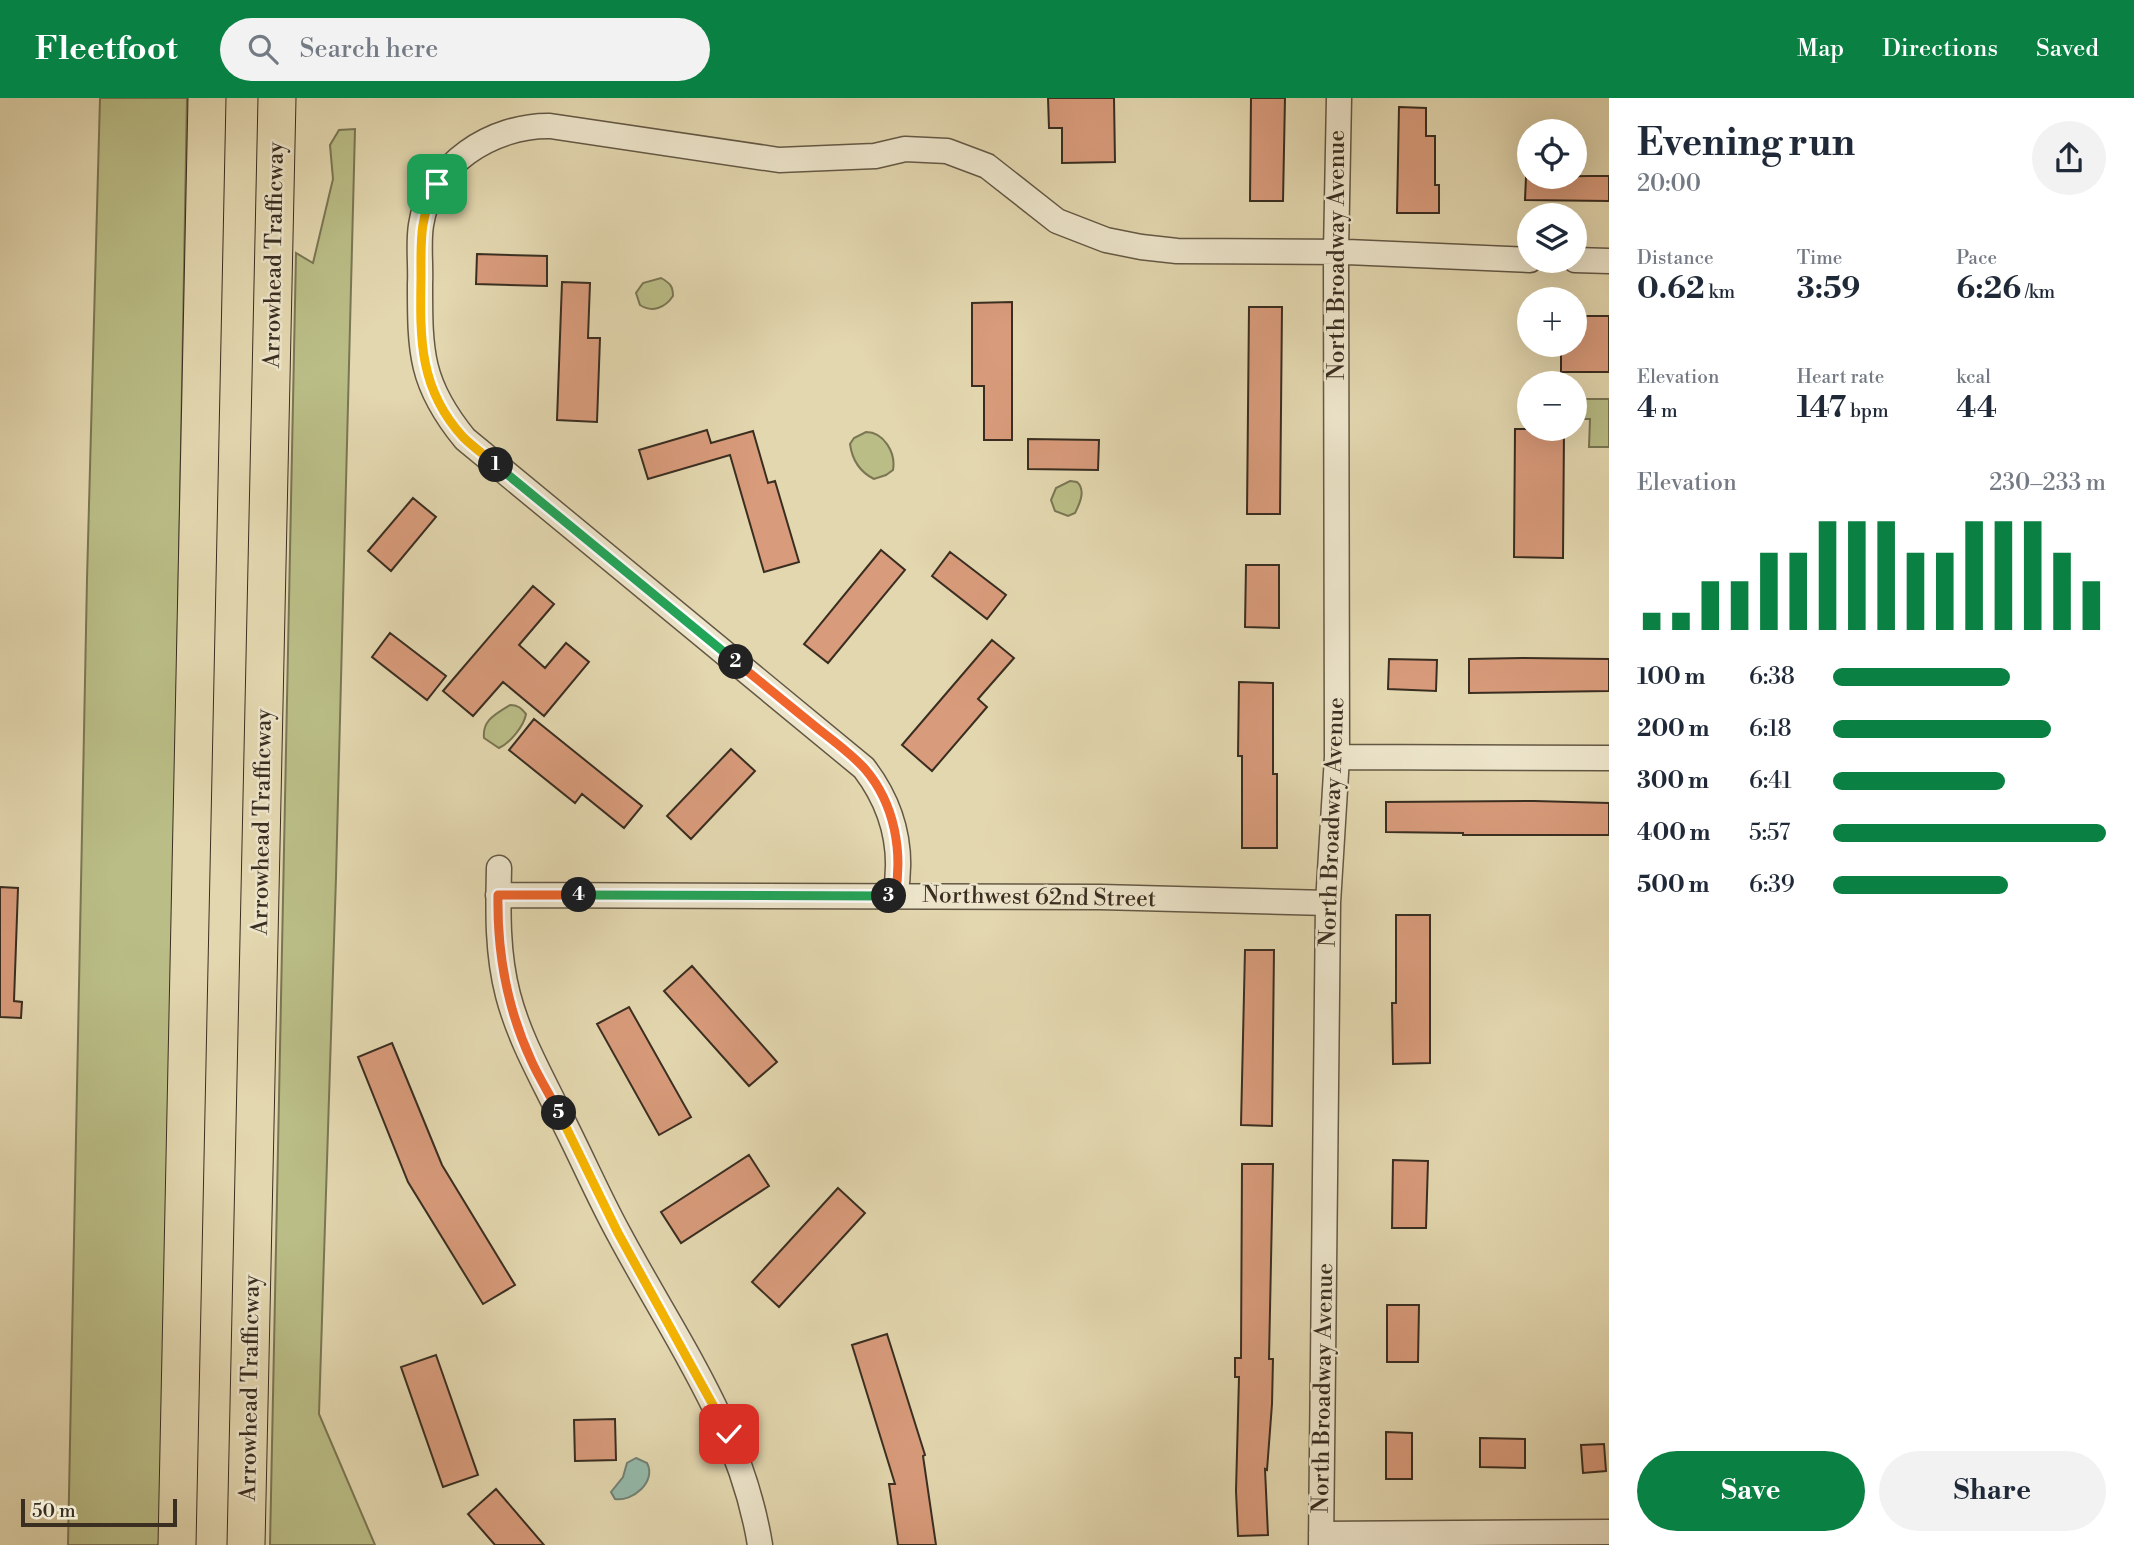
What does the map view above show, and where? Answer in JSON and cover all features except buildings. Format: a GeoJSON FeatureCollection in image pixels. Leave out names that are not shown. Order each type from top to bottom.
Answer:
{"type":"FeatureCollection","features":[{"type":"Feature","properties":{"kind":"highway"},"geometry":{"type":"LineString","coordinates":[[177,1545],[207,98]]}},
{"type":"Feature","properties":{"kind":"highway","name":"Arrowhead Trafficway"},"geometry":{"type":"LineString","coordinates":[[246,1545],[277,98]]}},
{"type":"Feature","properties":{"kind":"street","name":"North Broadway Avenue"},"geometry":{"type":"LineString","coordinates":[[1321,1539],[1328,902],[1337,757],[1336,252],[1339,98]]}},
{"type":"Feature","properties":{"kind":"street"},"geometry":{"type":"LineString","coordinates":[[895,896],[899,866],[897,835],[888,806],[864,768],[465,439],[447,417],[433,393],[424,367],[420,339],[421,225],[437,184],[462,154],[506,131],[535,126],[779,160],[875,156],[905,149],[947,151],[987,166],[1057,221],[1106,240],[1141,247],[1177,251],[1336,252],[1517,259]]}},
{"type":"Feature","properties":{"kind":"street"},"geometry":{"type":"LineString","coordinates":[[1587,260],[1609,261]]}},
{"type":"Feature","properties":{"kind":"street"},"geometry":{"type":"LineString","coordinates":[[1337,757],[1609,758]]}},
{"type":"Feature","properties":{"kind":"street"},"geometry":{"type":"LineString","coordinates":[[499,869],[500,956],[517,1027],[531,1061],[618,1233],[722,1418],[754,1508],[760,1545]]}},
{"type":"Feature","properties":{"kind":"street","name":"Northwest 62nd Street"},"geometry":{"type":"LineString","coordinates":[[498,895],[1100,897],[1328,902]]}},
{"type":"Feature","properties":{"kind":"street"},"geometry":{"type":"LineString","coordinates":[[1321,1539],[1609,1532]]}},
{"type":"Feature","properties":{"kind":"green space"},"geometry":{"type":"Polygon","coordinates":[[[100,98],[187,98],[162,1545],[68,1545],[87,579],[100,98]]]}},
{"type":"Feature","properties":{"kind":"green space"},"geometry":{"type":"Polygon","coordinates":[[[355,129],[319,1414],[375,1545],[270,1545],[296,253],[313,263],[333,179],[330,145],[339,130],[355,129]]]}},
{"type":"Feature","properties":{"kind":"green space"},"geometry":{"type":"Polygon","coordinates":[[[661,278],[672,287],[673,296],[670,300],[654,309],[640,305],[636,293],[643,283],[661,278]]]}},
{"type":"Feature","properties":{"kind":"green space"},"geometry":{"type":"Polygon","coordinates":[[[1587,399],[1609,399],[1609,447],[1589,447],[1590,419],[1587,419],[1587,399]]]}},
{"type":"Feature","properties":{"kind":"green space"},"geometry":{"type":"Polygon","coordinates":[[[866,432],[883,440],[893,457],[893,470],[874,479],[858,464],[850,444],[854,438],[866,432]]]}},
{"type":"Feature","properties":{"kind":"green space"},"geometry":{"type":"Polygon","coordinates":[[[1070,481],[1080,485],[1082,493],[1075,513],[1068,516],[1055,511],[1051,500],[1056,488],[1070,481]]]}},
{"type":"Feature","properties":{"kind":"green space"},"geometry":{"type":"Polygon","coordinates":[[[510,705],[519,707],[526,714],[516,734],[499,748],[484,738],[485,727],[491,718],[510,705]]]}},
{"type":"Feature","properties":{"kind":"shaded area"},"geometry":{"type":"Polygon","coordinates":[[[636,1458],[647,1463],[649,1477],[646,1484],[629,1497],[615,1499],[611,1492],[623,1477],[627,1463],[636,1458]]]}},
{"type":"Feature","properties":{"kind":"route"},"geometry":{"type":"LineString","coordinates":[[437,184],[421,225],[420,339],[424,367],[433,393],[447,417],[465,439],[864,768],[888,806],[897,835],[899,866],[895,896],[498,895],[500,956],[507,992],[531,1061],[558,1109],[618,1233],[729,1434]]}}]}
